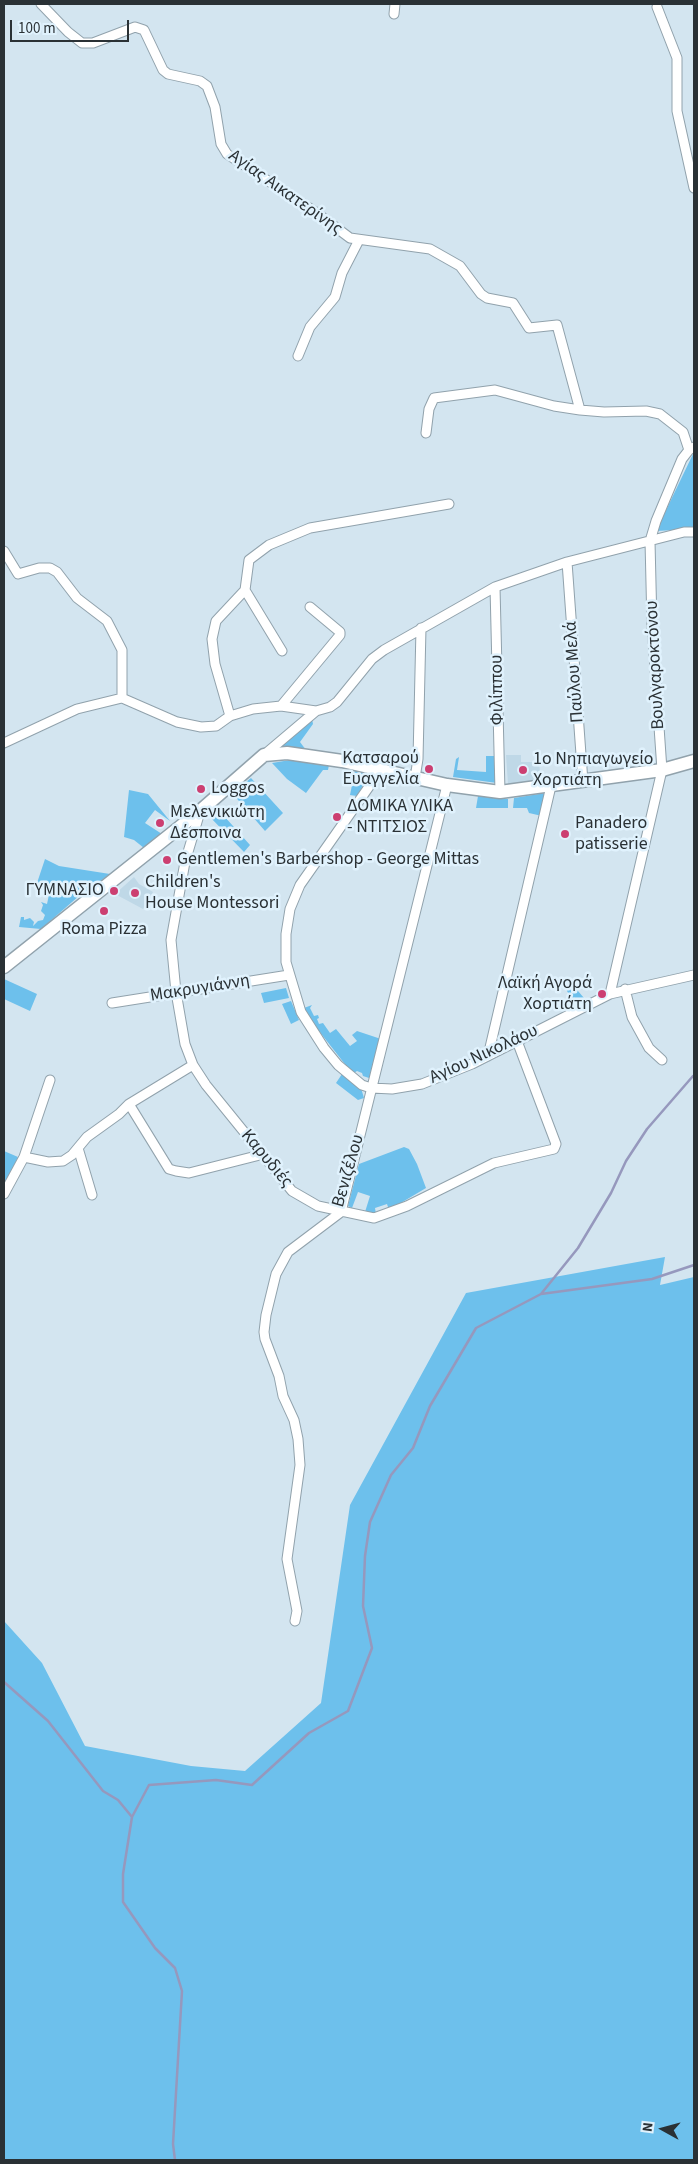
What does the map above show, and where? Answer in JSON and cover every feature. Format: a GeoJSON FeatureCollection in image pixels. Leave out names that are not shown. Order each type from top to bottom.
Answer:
{"type":"FeatureCollection","features":[{"type":"Feature","properties":{"kind":"street","name":"Αγίας Αικατερίνης"},"geometry":{"type":"LineString","coordinates":[[41,4],[68,32],[82,43],[93,43],[135,27],[144,30],[163,70],[168,74],[200,81],[207,86],[215,107],[221,144],[227,154],[314,211],[341,233],[359,240],[430,249],[460,266],[481,294],[487,298],[513,303],[529,328],[557,326],[580,410]]}},
{"type":"Feature","properties":{"kind":"street"},"geometry":{"type":"LineString","coordinates":[[394,14],[395,4]]}},
{"type":"Feature","properties":{"kind":"street"},"geometry":{"type":"LineString","coordinates":[[656,8],[677,58],[677,111],[694,188]]}},
{"type":"Feature","properties":{"kind":"street"},"geometry":{"type":"LineString","coordinates":[[298,356],[310,327],[335,297],[342,272],[359,240]]}},
{"type":"Feature","properties":{"kind":"street"},"geometry":{"type":"LineString","coordinates":[[426,432],[429,409],[434,398],[495,390],[554,406],[580,410],[604,412],[646,411],[660,414],[683,432],[692,448]]}},
{"type":"Feature","properties":{"kind":"street","name":"Βουλγαροκτόνου"},"geometry":{"type":"LineString","coordinates":[[610,994],[662,770],[652,626],[650,541],[656,521],[682,459],[692,448]]}},
{"type":"Feature","properties":{"kind":"street"},"geometry":{"type":"LineString","coordinates":[[230,716],[215,664],[212,638],[216,621],[245,590],[249,560],[269,545],[310,528],[448,504]]}},
{"type":"Feature","properties":{"kind":"street"},"geometry":{"type":"LineString","coordinates":[[4,743],[77,709],[122,698],[176,722],[201,727],[216,726],[230,716],[253,709],[281,706],[316,711],[330,707],[337,702],[372,660],[384,650],[495,588],[524,575],[567,562],[684,532],[694,532]]}},
{"type":"Feature","properties":{"kind":"street"},"geometry":{"type":"LineString","coordinates":[[4,551],[18,574],[39,568],[50,568],[57,572],[77,598],[107,620],[122,650],[122,698]]}},
{"type":"Feature","properties":{"kind":"street","name":"Παύλου Μελά"},"geometry":{"type":"LineString","coordinates":[[567,562],[583,782]]}},
{"type":"Feature","properties":{"kind":"street","name":"Φιλίππου"},"geometry":{"type":"LineString","coordinates":[[495,588],[500,792]]}},
{"type":"Feature","properties":{"kind":"street"},"geometry":{"type":"LineString","coordinates":[[245,590],[282,651]]}},
{"type":"Feature","properties":{"kind":"street"},"geometry":{"type":"LineString","coordinates":[[281,706],[340,634],[310,607]]}},
{"type":"Feature","properties":{"kind":"street"},"geometry":{"type":"LineString","coordinates":[[415,778],[418,759],[421,628]]}},
{"type":"Feature","properties":{"kind":"street"},"geometry":{"type":"LineString","coordinates":[[4,967],[200,811],[316,711]]}},
{"type":"Feature","properties":{"kind":"street"},"geometry":{"type":"LineString","coordinates":[[264,755],[287,753],[342,761],[447,785],[500,792],[662,770],[694,761]]}},
{"type":"Feature","properties":{"kind":"street","name":"Αγίου Νικολάου"},"geometry":{"type":"LineString","coordinates":[[380,770],[296,893],[286,934],[289,975],[301,1012],[315,1037],[338,1065],[354,1079],[372,1088],[392,1089],[422,1084],[488,1056],[610,994],[694,975]]}},
{"type":"Feature","properties":{"kind":"street","name":"Βενιζέλου"},"geometry":{"type":"LineString","coordinates":[[295,1621],[297,1611],[287,1559],[300,1464],[298,1439],[294,1420],[283,1396],[279,1376],[264,1332],[271,1294],[280,1265],[288,1252],[341,1212],[447,785]]}},
{"type":"Feature","properties":{"kind":"street"},"geometry":{"type":"LineString","coordinates":[[488,1056],[551,786]]}},
{"type":"Feature","properties":{"kind":"street","name":"Καρυδιές"},"geometry":{"type":"LineString","coordinates":[[200,811],[185,862],[171,940],[176,992],[185,1044],[193,1065],[206,1085],[260,1155],[292,1192],[318,1206],[374,1218],[406,1206],[494,1163],[554,1150],[556,1144],[517,1041]]}},
{"type":"Feature","properties":{"kind":"street","name":"Μακρυγιάννη"},"geometry":{"type":"LineString","coordinates":[[112,1003],[289,975]]}},
{"type":"Feature","properties":{"kind":"street"},"geometry":{"type":"LineString","coordinates":[[626,989],[632,1017],[649,1048],[662,1060]]}},
{"type":"Feature","properties":{"kind":"street"},"geometry":{"type":"LineString","coordinates":[[24,1157],[48,1162],[63,1161],[87,1137],[119,1114],[129,1104],[193,1065]]}},
{"type":"Feature","properties":{"kind":"street"},"geometry":{"type":"LineString","coordinates":[[4,1194],[24,1157],[50,1080]]}},
{"type":"Feature","properties":{"kind":"street"},"geometry":{"type":"LineString","coordinates":[[129,1104],[164,1162],[169,1169],[176,1172],[189,1173],[260,1155]]}},
{"type":"Feature","properties":{"kind":"street"},"geometry":{"type":"LineString","coordinates":[[78,1148],[92,1195]]}},
{"type":"Feature","properties":{"kind":"shaded area"},"geometry":{"type":"Polygon","coordinates":[[[693,454],[694,529],[656,531],[693,454]]]}},
{"type":"Feature","properties":{"kind":"shaded area"},"geometry":{"type":"Polygon","coordinates":[[[312,719],[313,724],[300,742],[306,750],[282,746],[312,719]]]}},
{"type":"Feature","properties":{"kind":"shaded area","name":"1ο Νηπιαγωγείο Χορτιάτη"},"geometry":{"type":"Polygon","coordinates":[[[506,755],[521,755],[521,762],[539,762],[541,782],[508,784],[506,755]]]}},
{"type":"Feature","properties":{"kind":"shaded area"},"geometry":{"type":"Polygon","coordinates":[[[486,756],[496,756],[497,783],[453,777],[456,759],[459,757],[457,770],[486,772],[486,756]]]}},
{"type":"Feature","properties":{"kind":"shaded area"},"geometry":{"type":"Polygon","coordinates":[[[290,760],[329,765],[328,770],[323,770],[306,793],[287,779],[272,763],[290,760]]]}},
{"type":"Feature","properties":{"kind":"shaded area"},"geometry":{"type":"Polygon","coordinates":[[[355,770],[370,773],[357,796],[350,795],[355,770]]]}},
{"type":"Feature","properties":{"kind":"shaded area"},"geometry":{"type":"Polygon","coordinates":[[[251,778],[283,813],[265,831],[232,793],[251,778]]]}},
{"type":"Feature","properties":{"kind":"shaded area"},"geometry":{"type":"Polygon","coordinates":[[[129,790],[148,794],[170,821],[155,810],[145,823],[162,834],[144,848],[134,840],[124,837],[129,790]]]}},
{"type":"Feature","properties":{"kind":"shaded area"},"geometry":{"type":"Polygon","coordinates":[[[545,793],[542,816],[529,813],[527,808],[513,808],[514,798],[545,793]]]}},
{"type":"Feature","properties":{"kind":"shaded area"},"geometry":{"type":"Polygon","coordinates":[[[478,796],[508,799],[508,808],[476,808],[478,796]]]}},
{"type":"Feature","properties":{"kind":"shaded area"},"geometry":{"type":"Polygon","coordinates":[[[216,807],[250,845],[244,852],[207,814],[216,807]]]}},
{"type":"Feature","properties":{"kind":"shaded area"},"geometry":{"type":"Polygon","coordinates":[[[45,859],[59,866],[110,874],[79,896],[41,929],[19,927],[21,917],[24,917],[24,920],[30,918],[34,922],[33,926],[38,921],[43,920],[45,915],[41,911],[43,905],[41,902],[47,904],[50,890],[36,886],[45,859]]]}},
{"type":"Feature","properties":{"kind":"shaded area","name":"Children's House Montessori"},"geometry":{"type":"Polygon","coordinates":[[[134,877],[139,884],[153,892],[143,909],[115,894],[134,877]]]}},
{"type":"Feature","properties":{"kind":"shaded area"},"geometry":{"type":"Polygon","coordinates":[[[4,979],[37,994],[30,1011],[4,999],[4,979]]]}},
{"type":"Feature","properties":{"kind":"shaded area"},"geometry":{"type":"Polygon","coordinates":[[[572,984],[584,998],[574,1004],[566,989],[572,984]]]}},
{"type":"Feature","properties":{"kind":"shaded area"},"geometry":{"type":"Polygon","coordinates":[[[286,988],[289,998],[264,1003],[261,993],[286,988]]]}},
{"type":"Feature","properties":{"kind":"shaded area"},"geometry":{"type":"Polygon","coordinates":[[[291,1001],[299,1020],[291,1024],[282,1004],[291,1001]]]}},
{"type":"Feature","properties":{"kind":"shaded area"},"geometry":{"type":"Polygon","coordinates":[[[312,1005],[310,1008],[314,1016],[318,1015],[319,1024],[323,1023],[330,1033],[336,1029],[350,1046],[357,1041],[352,1035],[357,1031],[381,1039],[373,1076],[369,1078],[357,1071],[354,1073],[348,1068],[315,1026],[304,1008],[312,1005]]]}},
{"type":"Feature","properties":{"kind":"shaded area"},"geometry":{"type":"Polygon","coordinates":[[[342,1074],[361,1088],[364,1098],[358,1100],[336,1083],[342,1074]]]}},
{"type":"Feature","properties":{"kind":"shaded area"},"geometry":{"type":"Polygon","coordinates":[[[404,1147],[409,1149],[426,1188],[389,1210],[387,1204],[375,1208],[376,1214],[365,1212],[370,1196],[358,1192],[352,1208],[348,1206],[359,1164],[404,1147]]]}},
{"type":"Feature","properties":{"kind":"shaded area"},"geometry":{"type":"Polygon","coordinates":[[[4,1151],[18,1157],[4,1187],[4,1151]]]}},
{"type":"Feature","properties":{"kind":"shaded area"},"geometry":{"type":"Polygon","coordinates":[[[665,1257],[660,1285],[694,1277],[694,2160],[4,2160],[4,1621],[42,1663],[85,1746],[191,1766],[245,1771],[321,1703],[350,1505],[466,1293],[665,1257]]]}},
{"type":"Feature","properties":{"kind":"waterway"},"geometry":{"type":"LineString","coordinates":[[132,1817],[149,1785],[216,1780],[252,1785],[309,1733],[348,1711],[372,1648],[363,1606],[365,1556],[370,1522],[391,1475],[413,1448],[430,1406],[476,1328],[541,1294],[578,1248],[611,1193],[626,1161],[647,1129],[693,1076]]}},
{"type":"Feature","properties":{"kind":"waterway"},"geometry":{"type":"LineString","coordinates":[[541,1294],[652,1279],[694,1265]]}},
{"type":"Feature","properties":{"kind":"waterway"},"geometry":{"type":"LineString","coordinates":[[4,1682],[48,1721],[103,1791],[118,1800],[132,1817],[123,1874],[123,1902],[155,1948],[175,1968],[182,1991],[173,2144],[175,2160]]}},
{"type":"Feature","properties":{"kind":"place","name":"Κατσαρού Ευαγγελία"},"geometry":{"type":"Point","coordinates":[429,769]}},
{"type":"Feature","properties":{"kind":"place","name":"1ο Νηπιαγωγείο Χορτιάτη"},"geometry":{"type":"Point","coordinates":[523,770]}},
{"type":"Feature","properties":{"kind":"place","name":"Loggos"},"geometry":{"type":"Point","coordinates":[201,789]}},
{"type":"Feature","properties":{"kind":"place","name":"ΔΟΜΙΚΑ ΥΛΙΚΑ - ΝΤΙΤΣΙΟΣ"},"geometry":{"type":"Point","coordinates":[337,817]}},
{"type":"Feature","properties":{"kind":"place","name":"Μελενικιώτη Δέσποινα"},"geometry":{"type":"Point","coordinates":[160,823]}},
{"type":"Feature","properties":{"kind":"place","name":"Panadero patisserie"},"geometry":{"type":"Point","coordinates":[565,834]}},
{"type":"Feature","properties":{"kind":"place","name":"Gentlemen's Barbershop - George Mittas"},"geometry":{"type":"Point","coordinates":[167,860]}},
{"type":"Feature","properties":{"kind":"place","name":"ΓΥΜΝΑΣΙΟ"},"geometry":{"type":"Point","coordinates":[114,891]}},
{"type":"Feature","properties":{"kind":"place","name":"Children's House Montessori"},"geometry":{"type":"Point","coordinates":[135,893]}},
{"type":"Feature","properties":{"kind":"place","name":"Roma Pizza"},"geometry":{"type":"Point","coordinates":[104,911]}},
{"type":"Feature","properties":{"kind":"place","name":"Λαϊκή Αγορά Χορτιάτη"},"geometry":{"type":"Point","coordinates":[602,994]}}]}
